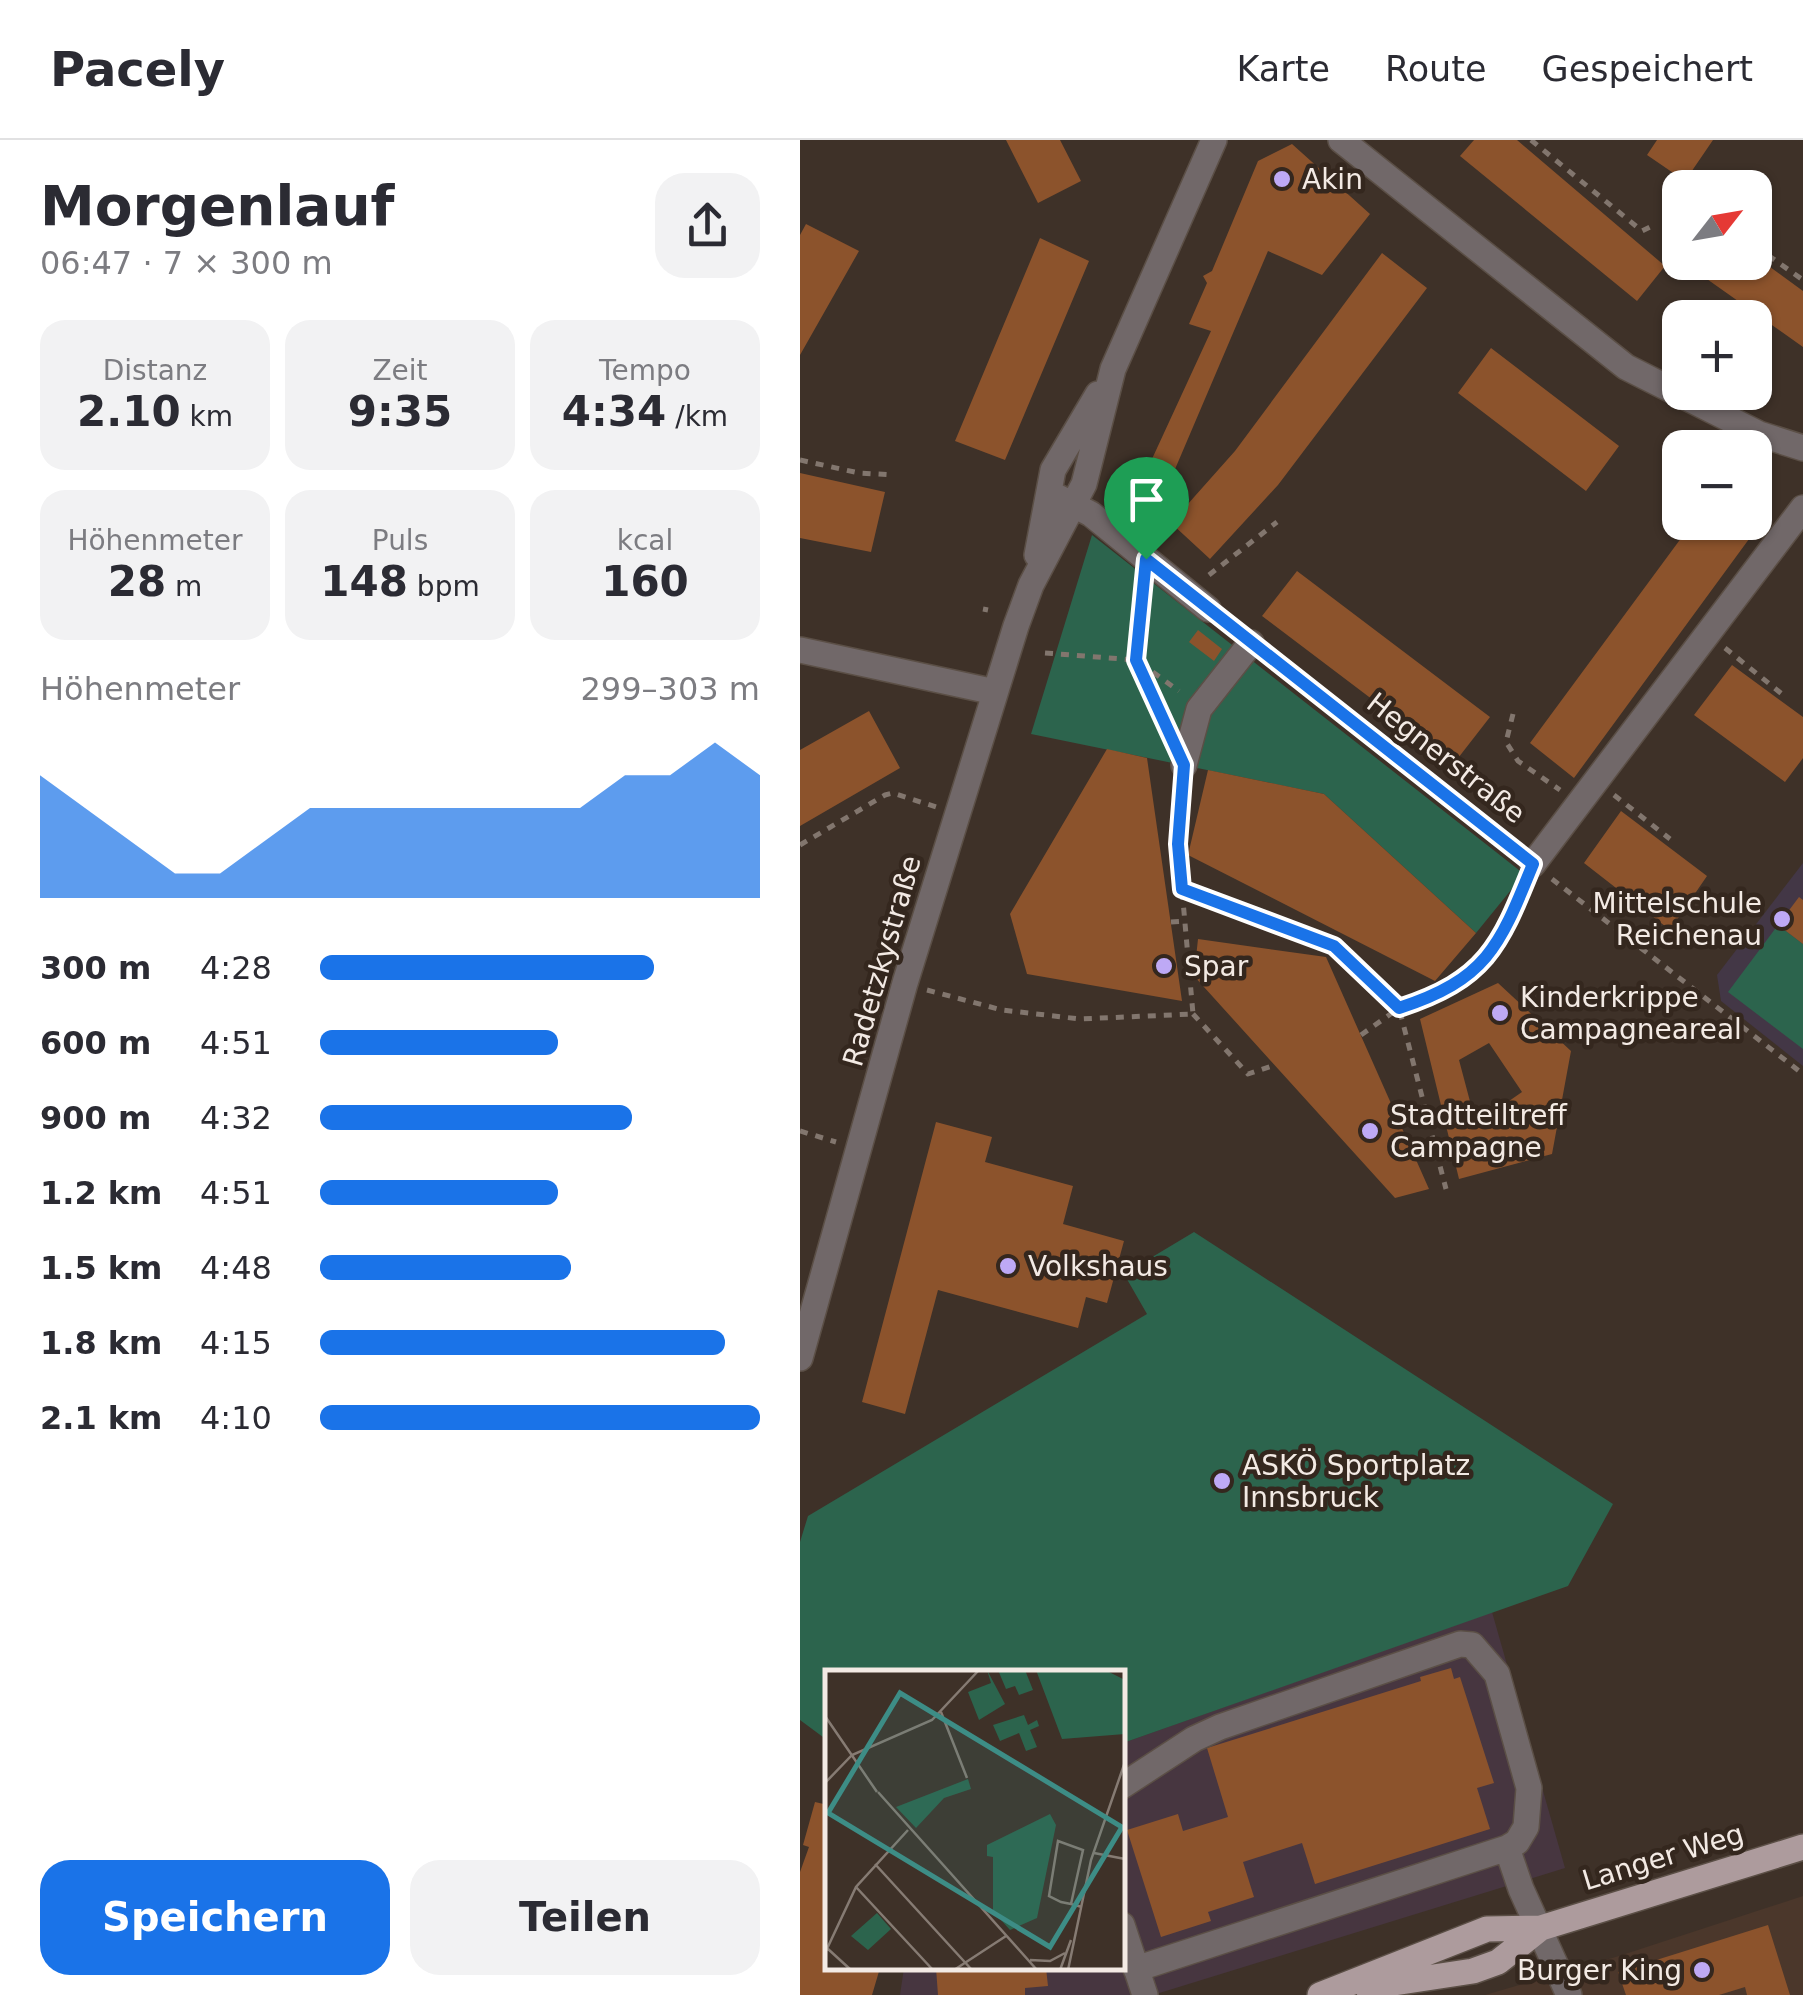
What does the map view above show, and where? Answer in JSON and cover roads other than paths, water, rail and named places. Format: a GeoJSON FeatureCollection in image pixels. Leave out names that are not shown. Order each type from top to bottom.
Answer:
{"type":"FeatureCollection","features":[{"type":"Feature","properties":{"kind":"main road","name":"Langer Weg"},"geometry":{"type":"LineString","coordinates":[[1321,1994],[1473,1970],[1498,1962],[1541,1928],[1803,1848]]}},
{"type":"Feature","properties":{"kind":"street","name":"Radetzkystraße"},"geometry":{"type":"LineString","coordinates":[[800,1358],[905,983],[1031,585],[1054,470],[1113,370],[1214,140]]}},
{"type":"Feature","properties":{"kind":"street"},"geometry":{"type":"LineString","coordinates":[[1341,140],[1626,367],[1758,434],[1803,448]]}},
{"type":"Feature","properties":{"kind":"street","name":"Radetzkystraße"},"geometry":{"type":"LineString","coordinates":[[1031,585],[1084,484],[1113,370]]}},
{"type":"Feature","properties":{"kind":"street"},"geometry":{"type":"LineString","coordinates":[[1049,493],[1091,514],[1208,610]]}},
{"type":"Feature","properties":{"kind":"street"},"geometry":{"type":"LineString","coordinates":[[1533,864],[1803,508]]}},
{"type":"Feature","properties":{"kind":"street"},"geometry":{"type":"LineString","coordinates":[[1184,765],[1199,709],[1251,643]]}},
{"type":"Feature","properties":{"kind":"street"},"geometry":{"type":"LineString","coordinates":[[800,650],[995,692]]}},
{"type":"Feature","properties":{"kind":"street"},"geometry":{"type":"LineString","coordinates":[[1125,1784],[1194,1739],[1220,1727],[1460,1644],[1472,1645],[1497,1674],[1529,1788],[1526,1827],[1517,1842],[1507,1848],[1136,1969]]}},
{"type":"Feature","properties":{"kind":"street"},"geometry":{"type":"LineString","coordinates":[[1507,1848],[1568,1995]]}},
{"type":"Feature","properties":{"kind":"street"},"geometry":{"type":"LineString","coordinates":[[1125,1934],[1145,1995]]}},
{"type":"Feature","properties":{"kind":"place","name":"Akin"},"geometry":{"type":"Point","coordinates":[1282,179]}},
{"type":"Feature","properties":{"kind":"place","name":"Mittelschule Reichenau"},"geometry":{"type":"Point","coordinates":[1782,919]}},
{"type":"Feature","properties":{"kind":"place","name":"Spar"},"geometry":{"type":"Point","coordinates":[1164,966]}},
{"type":"Feature","properties":{"kind":"place","name":"Kinderkrippe Campagneareal"},"geometry":{"type":"Point","coordinates":[1500,1013]}},
{"type":"Feature","properties":{"kind":"place","name":"Stadtteiltreff Campagne"},"geometry":{"type":"Point","coordinates":[1370,1131]}},
{"type":"Feature","properties":{"kind":"place","name":"Volkshaus"},"geometry":{"type":"Point","coordinates":[1008,1266]}},
{"type":"Feature","properties":{"kind":"place","name":"ASKÖ Sportplatz Innsbruck"},"geometry":{"type":"Point","coordinates":[1222,1481]}},
{"type":"Feature","properties":{"kind":"place","name":"Burger King"},"geometry":{"type":"Point","coordinates":[1702,1970]}}]}
